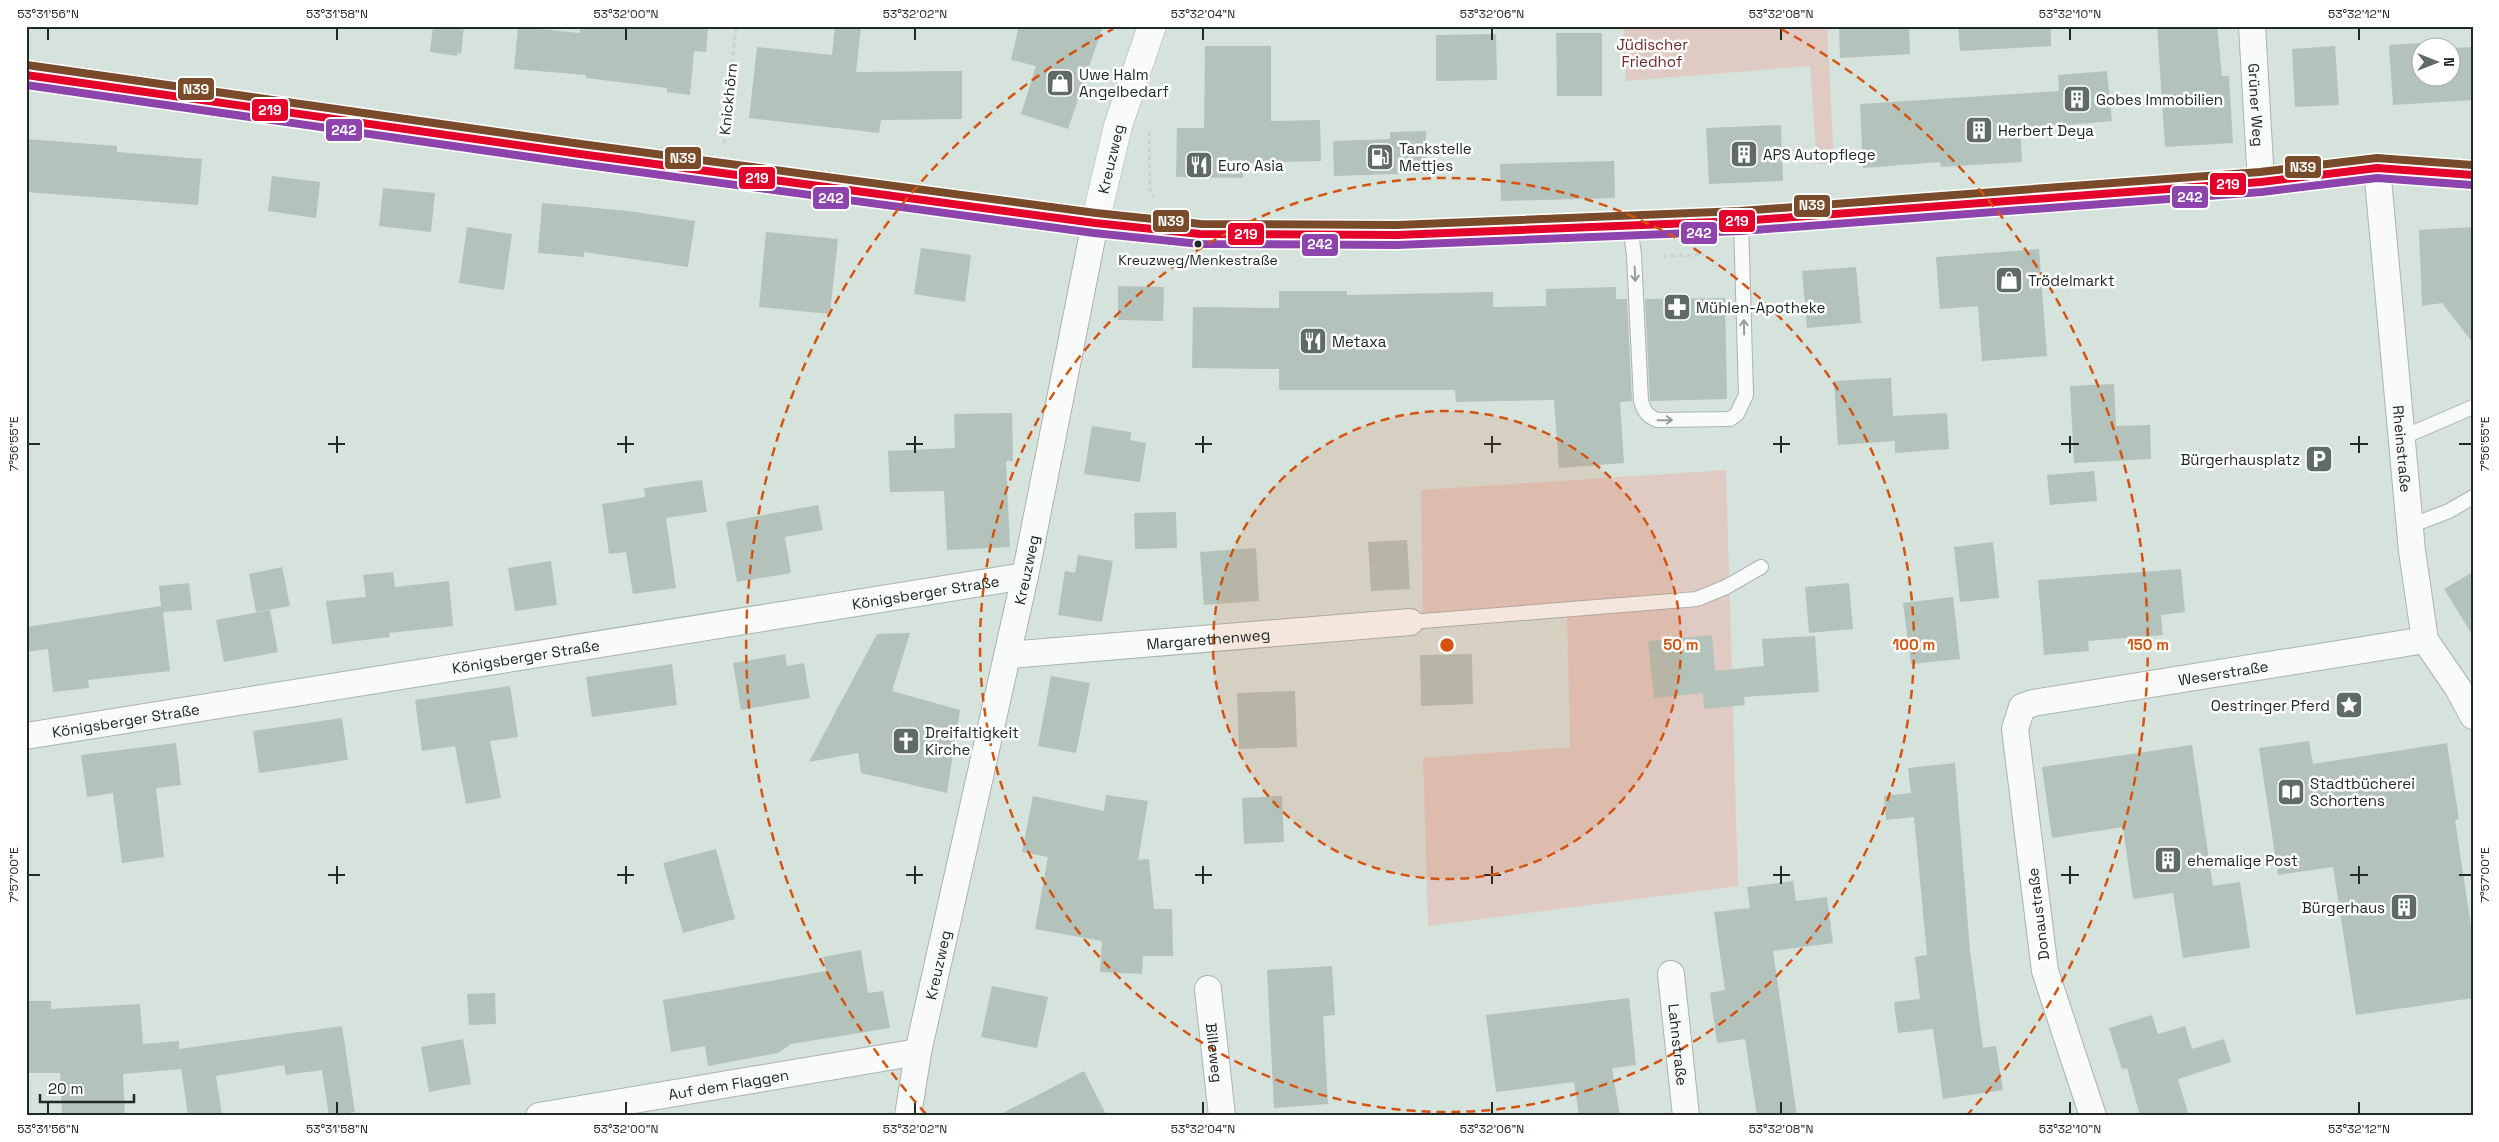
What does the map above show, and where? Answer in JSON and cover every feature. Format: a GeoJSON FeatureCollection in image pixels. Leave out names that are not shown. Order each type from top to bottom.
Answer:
{"type":"FeatureCollection","features":[{"type":"Feature","properties":{"kind":"street","name":"Kreuzweg"},"geometry":{"type":"LineString","coordinates":[[908,1116],[918,1052],[1025,576],[1095,223],[1118,126],[1152,26]]}},
{"type":"Feature","properties":{"kind":"street","name":"Grüner Weg"},"geometry":{"type":"LineString","coordinates":[[2252,26],[2261,182]]}},
{"type":"Feature","properties":{"kind":"street"},"geometry":{"type":"LineString","coordinates":[[26,75],[1095,223],[1200,234],[1397,235],[1741,221],[2261,182],[2376,168],[2473,175]]}},
{"type":"Feature","properties":{"kind":"street","name":"Rheinstraße"},"geometry":{"type":"LineString","coordinates":[[2376,168],[2410,526],[2425,640],[2465,684],[2473,716]]}},
{"type":"Feature","properties":{"kind":"street","name":"Königsberger Straße"},"geometry":{"type":"LineString","coordinates":[[26,736],[1025,576]]}},
{"type":"Feature","properties":{"kind":"street","name":"Margarethenweg"},"geometry":{"type":"LineString","coordinates":[[1008,655],[1410,622]]}},
{"type":"Feature","properties":{"kind":"street","name":"Weserstraße"},"geometry":{"type":"LineString","coordinates":[[2022,708],[2033,702],[2425,640]]}},
{"type":"Feature","properties":{"kind":"street","name":"Donaustraße"},"geometry":{"type":"LineString","coordinates":[[2022,708],[2015,728],[2045,971],[2093,1116]]}},
{"type":"Feature","properties":{"kind":"street","name":"Lahnstraße"},"geometry":{"type":"LineString","coordinates":[[1671,974],[1686,1116]]}},
{"type":"Feature","properties":{"kind":"street","name":"Billeweg"},"geometry":{"type":"LineString","coordinates":[[1208,989],[1222,1116]]}},
{"type":"Feature","properties":{"kind":"street","name":"Auf dem Flaggen"},"geometry":{"type":"LineString","coordinates":[[539,1116],[918,1052]]}},
{"type":"Feature","properties":{"kind":"lane"},"geometry":{"type":"LineString","coordinates":[[1630,225],[1634,255],[1641,401],[1644,410],[1650,417],[1657,420],[1730,419],[1737,414],[1746,394],[1741,221]]}},
{"type":"Feature","properties":{"kind":"lane"},"geometry":{"type":"LineString","coordinates":[[2402,438],[2473,407]]}},
{"type":"Feature","properties":{"kind":"lane"},"geometry":{"type":"LineString","coordinates":[[2410,526],[2449,511],[2473,496]]}},
{"type":"Feature","properties":{"kind":"lane"},"geometry":{"type":"LineString","coordinates":[[1410,622],[1697,599],[1726,587],[1761,567]]}},
{"type":"Feature","properties":{"kind":"path","name":"Knickhörn"},"geometry":{"type":"LineString","coordinates":[[721,172],[736,26]]}},
{"type":"Feature","properties":{"kind":"green space","name":"Jüdischer Friedhof"},"geometry":{"type":"Polygon","coordinates":[[[1623,26],[1827,26],[1834,164],[1817,164],[1810,66],[1626,81],[1623,26]]]}},
{"type":"Feature","properties":{"kind":"green space"},"geometry":{"type":"Polygon","coordinates":[[[1726,470],[1738,886],[1428,926],[1423,758],[1570,747],[1567,616],[1423,627],[1421,490],[1726,470]]]}},
{"type":"Feature","properties":{"kind":"building"},"geometry":{"type":"Polygon","coordinates":[[[433,26],[464,26],[461,54],[457,53],[457,56],[430,52],[433,26]]]}},
{"type":"Feature","properties":{"kind":"building"},"geometry":{"type":"Polygon","coordinates":[[[581,26],[708,26],[706,52],[694,51],[690,95],[667,92],[667,88],[586,78],[586,75],[514,69],[518,27],[580,33],[581,26]]]}},
{"type":"Feature","properties":{"kind":"building"},"geometry":{"type":"Polygon","coordinates":[[[835,26],[861,26],[856,72],[962,71],[962,119],[881,120],[879,133],[749,118],[757,47],[832,55],[835,26]]]}},
{"type":"Feature","properties":{"kind":"building"},"geometry":{"type":"Polygon","coordinates":[[[1019,26],[1103,26],[1068,129],[1021,114],[1036,66],[1011,60],[1019,26]]]}},
{"type":"Feature","properties":{"kind":"building"},"geometry":{"type":"Polygon","coordinates":[[[1839,26],[1909,26],[1910,54],[1840,58],[1839,26]]]}},
{"type":"Feature","properties":{"kind":"building"},"geometry":{"type":"Polygon","coordinates":[[[1958,26],[2051,26],[2051,46],[1960,51],[1958,26]]]}},
{"type":"Feature","properties":{"kind":"building"},"geometry":{"type":"Polygon","coordinates":[[[2157,26],[2217,26],[2222,76],[2229,76],[2233,143],[2165,147],[2157,26]]]}},
{"type":"Feature","properties":{"kind":"building"},"geometry":{"type":"Polygon","coordinates":[[[1556,33],[1602,33],[1602,96],[1557,96],[1556,33]]]}},
{"type":"Feature","properties":{"kind":"building"},"geometry":{"type":"Polygon","coordinates":[[[1496,34],[1497,80],[1436,81],[1436,35],[1496,34]]]}},
{"type":"Feature","properties":{"kind":"building"},"geometry":{"type":"Polygon","coordinates":[[[2412,43],[2412,88],[2462,88],[2462,48],[2473,47],[2473,100],[2393,105],[2389,45],[2412,43]]]}},
{"type":"Feature","properties":{"kind":"building"},"geometry":{"type":"Polygon","coordinates":[[[1205,46],[1271,46],[1271,121],[1320,120],[1321,161],[1243,163],[1243,178],[1176,177],[1177,128],[1204,128],[1205,46]]]}},
{"type":"Feature","properties":{"kind":"building"},"geometry":{"type":"Polygon","coordinates":[[[2335,46],[2339,105],[2295,107],[2292,49],[2335,46]]]}},
{"type":"Feature","properties":{"kind":"building"},"geometry":{"type":"Polygon","coordinates":[[[2107,71],[2112,121],[2020,129],[2022,162],[1941,167],[1940,162],[1863,168],[1860,104],[2059,91],[2058,75],[2107,71]]]}},
{"type":"Feature","properties":{"kind":"building","name":"APS Autopflege"},"geometry":{"type":"Polygon","coordinates":[[[1781,125],[1783,181],[1709,184],[1706,128],[1781,125]]]}},
{"type":"Feature","properties":{"kind":"building","name":"Tankstelle Mettjes"},"geometry":{"type":"Polygon","coordinates":[[[1426,131],[1427,173],[1334,176],[1333,141],[1390,139],[1390,132],[1426,131]]]}},
{"type":"Feature","properties":{"kind":"building"},"geometry":{"type":"Polygon","coordinates":[[[26,139],[117,146],[117,152],[202,159],[198,205],[26,192],[26,139]]]}},
{"type":"Feature","properties":{"kind":"building"},"geometry":{"type":"Polygon","coordinates":[[[1614,161],[1615,198],[1501,201],[1500,164],[1614,161]]]}},
{"type":"Feature","properties":{"kind":"building"},"geometry":{"type":"Polygon","coordinates":[[[272,176],[320,182],[316,218],[268,211],[272,176]]]}},
{"type":"Feature","properties":{"kind":"building"},"geometry":{"type":"Polygon","coordinates":[[[383,188],[435,193],[431,232],[379,226],[383,188]]]}},
{"type":"Feature","properties":{"kind":"building"},"geometry":{"type":"Polygon","coordinates":[[[542,203],[628,211],[695,221],[688,267],[584,252],[584,257],[538,253],[542,203]]]}},
{"type":"Feature","properties":{"kind":"building"},"geometry":{"type":"Polygon","coordinates":[[[467,227],[512,234],[504,290],[459,283],[467,227]]]}},
{"type":"Feature","properties":{"kind":"building"},"geometry":{"type":"Polygon","coordinates":[[[2473,227],[2473,343],[2442,303],[2422,306],[2419,230],[2473,227]]]}},
{"type":"Feature","properties":{"kind":"building"},"geometry":{"type":"Polygon","coordinates":[[[766,232],[838,239],[830,314],[759,307],[766,232]]]}},
{"type":"Feature","properties":{"kind":"building"},"geometry":{"type":"Polygon","coordinates":[[[921,248],[971,255],[965,302],[914,294],[921,248]]]}},
{"type":"Feature","properties":{"kind":"building","name":"Trödelmarkt"},"geometry":{"type":"Polygon","coordinates":[[[2039,249],[2047,356],[1982,361],[1978,306],[1940,309],[1936,257],[2039,249]]]}},
{"type":"Feature","properties":{"kind":"building"},"geometry":{"type":"Polygon","coordinates":[[[1856,267],[1861,323],[1807,328],[1802,271],[1856,267]]]}},
{"type":"Feature","properties":{"kind":"building"},"geometry":{"type":"Polygon","coordinates":[[[1118,286],[1164,287],[1163,321],[1118,320],[1118,286]]]}},
{"type":"Feature","properties":{"kind":"building"},"geometry":{"type":"Polygon","coordinates":[[[1616,287],[1616,299],[1627,299],[1632,401],[1620,402],[1624,463],[1559,468],[1554,400],[1456,402],[1455,390],[1279,390],[1279,369],[1192,368],[1193,307],[1279,308],[1279,291],[1347,291],[1347,295],[1493,292],[1493,307],[1546,306],[1546,289],[1616,287]]]}},
{"type":"Feature","properties":{"kind":"building"},"geometry":{"type":"Polygon","coordinates":[[[1725,298],[1727,399],[1650,401],[1645,299],[1725,298]]]}},
{"type":"Feature","properties":{"kind":"building"},"geometry":{"type":"Polygon","coordinates":[[[1891,378],[1893,416],[1947,413],[1949,449],[1895,453],[1895,441],[1838,445],[1834,381],[1891,378]]]}},
{"type":"Feature","properties":{"kind":"building"},"geometry":{"type":"Polygon","coordinates":[[[2114,384],[2116,426],[2150,425],[2151,459],[2074,463],[2070,386],[2114,384]]]}},
{"type":"Feature","properties":{"kind":"building"},"geometry":{"type":"Polygon","coordinates":[[[1012,413],[1013,461],[1006,461],[1010,547],[947,550],[944,491],[890,492],[888,451],[955,448],[954,414],[1012,413]]]}},
{"type":"Feature","properties":{"kind":"building"},"geometry":{"type":"Polygon","coordinates":[[[1092,426],[1131,432],[1130,440],[1146,443],[1140,482],[1084,474],[1092,426]]]}},
{"type":"Feature","properties":{"kind":"building"},"geometry":{"type":"Polygon","coordinates":[[[2094,471],[2097,501],[2050,505],[2047,475],[2094,471]]]}},
{"type":"Feature","properties":{"kind":"building"},"geometry":{"type":"Polygon","coordinates":[[[702,480],[707,512],[666,518],[676,588],[633,594],[626,552],[609,554],[602,504],[645,497],[644,488],[702,480]]]}},
{"type":"Feature","properties":{"kind":"building"},"geometry":{"type":"Polygon","coordinates":[[[818,505],[823,530],[785,537],[791,573],[737,582],[726,522],[818,505]]]}},
{"type":"Feature","properties":{"kind":"building"},"geometry":{"type":"Polygon","coordinates":[[[1176,512],[1177,548],[1135,549],[1134,513],[1176,512]]]}},
{"type":"Feature","properties":{"kind":"building"},"geometry":{"type":"Polygon","coordinates":[[[1407,540],[1410,589],[1371,591],[1368,542],[1407,540]]]}},
{"type":"Feature","properties":{"kind":"building"},"geometry":{"type":"Polygon","coordinates":[[[1993,542],[1999,598],[1960,602],[1954,547],[1993,542]]]}},
{"type":"Feature","properties":{"kind":"building"},"geometry":{"type":"Polygon","coordinates":[[[1256,548],[1259,601],[1204,605],[1200,552],[1256,548]]]}},
{"type":"Feature","properties":{"kind":"building"},"geometry":{"type":"Polygon","coordinates":[[[1078,555],[1113,561],[1102,622],[1058,615],[1065,571],[1075,573],[1078,555]]]}},
{"type":"Feature","properties":{"kind":"building"},"geometry":{"type":"Polygon","coordinates":[[[551,561],[557,605],[515,611],[508,568],[551,561]]]}},
{"type":"Feature","properties":{"kind":"building"},"geometry":{"type":"Polygon","coordinates":[[[282,567],[290,606],[256,612],[249,574],[282,567]]]}},
{"type":"Feature","properties":{"kind":"building"},"geometry":{"type":"Polygon","coordinates":[[[2181,569],[2185,612],[2161,615],[2163,635],[2088,641],[2089,651],[2044,655],[2038,580],[2181,569]]]}},
{"type":"Feature","properties":{"kind":"building"},"geometry":{"type":"Polygon","coordinates":[[[393,572],[395,587],[449,581],[453,626],[389,633],[390,637],[332,644],[326,601],[366,597],[363,575],[393,572]]]}},
{"type":"Feature","properties":{"kind":"building"},"geometry":{"type":"Polygon","coordinates":[[[2473,572],[2473,636],[2444,589],[2473,572]]]}},
{"type":"Feature","properties":{"kind":"building"},"geometry":{"type":"Polygon","coordinates":[[[189,583],[192,610],[163,612],[170,671],[88,680],[89,688],[53,692],[48,649],[26,652],[26,627],[161,606],[159,586],[189,583]]]}},
{"type":"Feature","properties":{"kind":"building"},"geometry":{"type":"Polygon","coordinates":[[[1849,583],[1853,629],[1809,633],[1805,587],[1849,583]]]}},
{"type":"Feature","properties":{"kind":"building"},"geometry":{"type":"Polygon","coordinates":[[[1953,597],[1960,659],[1911,664],[1903,603],[1953,597]]]}},
{"type":"Feature","properties":{"kind":"building"},"geometry":{"type":"Polygon","coordinates":[[[270,610],[278,652],[224,662],[216,620],[270,610]]]}},
{"type":"Feature","properties":{"kind":"building","name":"Dreifaltigkeit Kirche"},"geometry":{"type":"Polygon","coordinates":[[[910,633],[892,691],[960,710],[947,793],[861,773],[858,753],[809,762],[877,634],[910,633]]]}},
{"type":"Feature","properties":{"kind":"building"},"geometry":{"type":"Polygon","coordinates":[[[1712,635],[1715,671],[1764,666],[1762,639],[1815,636],[1819,692],[1744,697],[1745,705],[1704,709],[1703,693],[1654,698],[1648,641],[1712,635]]]}},
{"type":"Feature","properties":{"kind":"building"},"geometry":{"type":"Polygon","coordinates":[[[785,654],[787,666],[804,663],[810,698],[741,710],[733,663],[785,654]]]}},
{"type":"Feature","properties":{"kind":"building"},"geometry":{"type":"Polygon","coordinates":[[[1472,654],[1473,704],[1421,706],[1420,655],[1472,654]]]}},
{"type":"Feature","properties":{"kind":"building"},"geometry":{"type":"Polygon","coordinates":[[[672,664],[677,705],[592,717],[586,677],[672,664]]]}},
{"type":"Feature","properties":{"kind":"building"},"geometry":{"type":"Polygon","coordinates":[[[1051,676],[1090,683],[1076,753],[1038,746],[1051,676]]]}},
{"type":"Feature","properties":{"kind":"building"},"geometry":{"type":"Polygon","coordinates":[[[510,686],[518,737],[490,741],[501,798],[466,804],[455,746],[422,751],[415,700],[510,686]]]}},
{"type":"Feature","properties":{"kind":"building"},"geometry":{"type":"Polygon","coordinates":[[[1295,691],[1297,747],[1239,749],[1237,693],[1295,691]]]}},
{"type":"Feature","properties":{"kind":"building"},"geometry":{"type":"Polygon","coordinates":[[[342,718],[348,760],[259,773],[253,731],[342,718]]]}},
{"type":"Feature","properties":{"kind":"building","name":"Bürgerhaus"},"geometry":{"type":"Polygon","coordinates":[[[2309,741],[2313,764],[2447,743],[2459,819],[2455,820],[2473,939],[2473,998],[2356,1015],[2333,867],[2278,875],[2259,748],[2309,741]]]}},
{"type":"Feature","properties":{"kind":"building"},"geometry":{"type":"Polygon","coordinates":[[[176,743],[181,785],[156,788],[164,857],[122,863],[113,793],[87,797],[81,755],[176,743]]]}},
{"type":"Feature","properties":{"kind":"building","name":"ehemalige Post"},"geometry":{"type":"Polygon","coordinates":[[[2192,745],[2213,886],[2240,882],[2250,948],[2183,958],[2173,893],[2133,899],[2123,827],[2052,838],[2042,767],[2192,745]]]}},
{"type":"Feature","properties":{"kind":"building"},"geometry":{"type":"Polygon","coordinates":[[[1955,763],[1970,951],[1983,1048],[1996,1046],[2003,1090],[1943,1099],[1933,1029],[1898,1033],[1894,1002],[1920,999],[1915,957],[1927,955],[1914,817],[1886,820],[1884,796],[1911,793],[1908,768],[1955,763]]]}},
{"type":"Feature","properties":{"kind":"building"},"geometry":{"type":"Polygon","coordinates":[[[1106,795],[1148,801],[1138,860],[1149,859],[1154,909],[1172,909],[1173,956],[1143,956],[1142,974],[1100,972],[1102,941],[1035,929],[1048,857],[1022,852],[1033,796],[1104,811],[1106,795]]]}},
{"type":"Feature","properties":{"kind":"building"},"geometry":{"type":"Polygon","coordinates":[[[1282,796],[1284,842],[1244,844],[1242,798],[1282,796]]]}},
{"type":"Feature","properties":{"kind":"building"},"geometry":{"type":"Polygon","coordinates":[[[716,849],[735,919],[683,933],[663,863],[716,849]]]}},
{"type":"Feature","properties":{"kind":"building"},"geometry":{"type":"Polygon","coordinates":[[[1793,881],[1796,901],[1827,897],[1833,943],[1773,951],[1797,1116],[1757,1116],[1745,1039],[1717,1043],[1710,993],[1725,990],[1714,912],[1750,908],[1747,887],[1793,881]]]}},
{"type":"Feature","properties":{"kind":"building"},"geometry":{"type":"Polygon","coordinates":[[[861,950],[868,993],[883,991],[890,1028],[791,1044],[778,1053],[708,1066],[705,1046],[671,1052],[663,1000],[826,971],[823,957],[861,950]]]}},
{"type":"Feature","properties":{"kind":"building"},"geometry":{"type":"Polygon","coordinates":[[[1332,966],[1335,1015],[1323,1016],[1328,1104],[1274,1108],[1267,970],[1332,966]]]}},
{"type":"Feature","properties":{"kind":"building"},"geometry":{"type":"Polygon","coordinates":[[[992,986],[1048,997],[1037,1048],[981,1037],[992,986]]]}},
{"type":"Feature","properties":{"kind":"building"},"geometry":{"type":"Polygon","coordinates":[[[495,993],[496,1024],[469,1025],[467,994],[495,993]]]}},
{"type":"Feature","properties":{"kind":"building"},"geometry":{"type":"Polygon","coordinates":[[[1629,998],[1636,1065],[1612,1068],[1620,1116],[1579,1116],[1574,1082],[1496,1092],[1486,1015],[1629,998]]]}},
{"type":"Feature","properties":{"kind":"building"},"geometry":{"type":"Polygon","coordinates":[[[26,1001],[51,1001],[51,1009],[140,1004],[143,1044],[179,1041],[179,1049],[342,1026],[355,1112],[329,1116],[322,1070],[286,1075],[284,1065],[216,1076],[222,1116],[188,1116],[180,1060],[181,1069],[123,1074],[125,1116],[62,1116],[60,1073],[26,1073],[26,1001]]]}},
{"type":"Feature","properties":{"kind":"building"},"geometry":{"type":"Polygon","coordinates":[[[2152,1015],[2158,1034],[2185,1026],[2192,1049],[2224,1039],[2231,1062],[2178,1079],[2189,1116],[2140,1116],[2127,1068],[2122,1069],[2109,1028],[2152,1015]]]}},
{"type":"Feature","properties":{"kind":"building"},"geometry":{"type":"Polygon","coordinates":[[[463,1039],[471,1084],[429,1092],[421,1047],[463,1039]]]}},
{"type":"Feature","properties":{"kind":"building"},"geometry":{"type":"Polygon","coordinates":[[[1084,1071],[1107,1116],[997,1116],[1084,1071]]]}},
{"type":"Feature","properties":{"kind":"transit line","name":"N39"},"geometry":{"type":"LineString","coordinates":[[27,65],[581,144],[1096,213],[1201,224],[1397,225],[1740,211],[2260,172],[2377,158],[2473,165]]}},
{"type":"Feature","properties":{"kind":"transit line","name":"219"},"geometry":{"type":"LineString","coordinates":[[26,75],[580,154],[1095,223],[1200,234],[1397,235],[1741,221],[2261,182],[2377,168],[2473,175]]}},
{"type":"Feature","properties":{"kind":"transit line","name":"242"},"geometry":{"type":"LineString","coordinates":[[26,85],[579,164],[1094,233],[1200,244],[1397,245],[1741,231],[2262,192],[2377,178],[2472,185]]}},
{"type":"Feature","properties":{"kind":"place","name":"Uwe Halm Angelbedarf"},"geometry":{"type":"Point","coordinates":[1060,83]}},
{"type":"Feature","properties":{"kind":"place","name":"Gobes Immobilien"},"geometry":{"type":"Point","coordinates":[2077,99]}},
{"type":"Feature","properties":{"kind":"place","name":"Herbert Deya"},"geometry":{"type":"Point","coordinates":[1979,130]}},
{"type":"Feature","properties":{"kind":"place","name":"APS Autopflege"},"geometry":{"type":"Point","coordinates":[1744,154]}},
{"type":"Feature","properties":{"kind":"place","name":"Tankstelle Mettjes"},"geometry":{"type":"Point","coordinates":[1380,157]}},
{"type":"Feature","properties":{"kind":"place","name":"Euro Asia"},"geometry":{"type":"Point","coordinates":[1199,165]}},
{"type":"Feature","properties":{"kind":"place","name":"Kreuzweg/Menkestraße"},"geometry":{"type":"Point","coordinates":[1198,244]}},
{"type":"Feature","properties":{"kind":"place","name":"Trödelmarkt"},"geometry":{"type":"Point","coordinates":[2009,280]}},
{"type":"Feature","properties":{"kind":"place","name":"Mühlen-Apotheke"},"geometry":{"type":"Point","coordinates":[1677,307]}},
{"type":"Feature","properties":{"kind":"place","name":"Metaxa"},"geometry":{"type":"Point","coordinates":[1313,341]}},
{"type":"Feature","properties":{"kind":"place","name":"Bürgerhausplatz"},"geometry":{"type":"Point","coordinates":[2319,459]}},
{"type":"Feature","properties":{"kind":"place","name":"Oestringer Pferd"},"geometry":{"type":"Point","coordinates":[2349,705]}},
{"type":"Feature","properties":{"kind":"place","name":"Dreifaltigkeit Kirche"},"geometry":{"type":"Point","coordinates":[906,741]}},
{"type":"Feature","properties":{"kind":"place","name":"Stadtbücherei Schortens"},"geometry":{"type":"Point","coordinates":[2291,792]}},
{"type":"Feature","properties":{"kind":"place","name":"ehemalige Post"},"geometry":{"type":"Point","coordinates":[2168,860]}},
{"type":"Feature","properties":{"kind":"place","name":"Bürgerhaus"},"geometry":{"type":"Point","coordinates":[2404,907]}}]}
